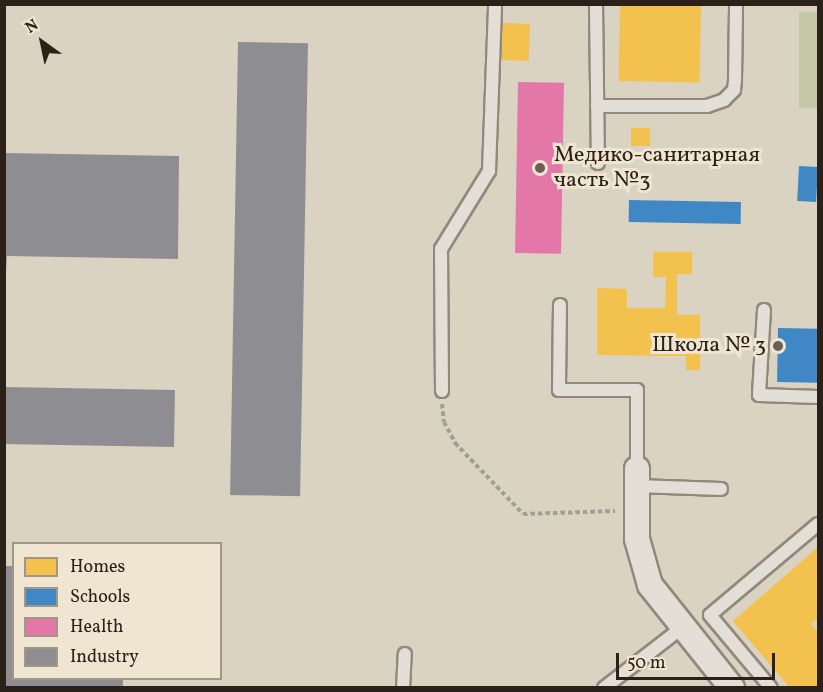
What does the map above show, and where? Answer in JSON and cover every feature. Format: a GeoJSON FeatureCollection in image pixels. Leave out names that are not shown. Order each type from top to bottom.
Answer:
{"type":"FeatureCollection","features":[{"type":"Feature","properties":{"kind":"street"},"geometry":{"type":"LineString","coordinates":[[637,488],[641,561],[650,585],[732,687]]}},
{"type":"Feature","properties":{"kind":"lane"},"geometry":{"type":"LineString","coordinates":[[442,391],[441,249],[489,171],[495,4]]}},
{"type":"Feature","properties":{"kind":"lane"},"geometry":{"type":"LineString","coordinates":[[596,4],[598,163]]}},
{"type":"Feature","properties":{"kind":"lane"},"geometry":{"type":"LineString","coordinates":[[597,106],[707,106],[724,100],[734,90],[736,4]]}},
{"type":"Feature","properties":{"kind":"lane"},"geometry":{"type":"LineString","coordinates":[[560,305],[559,390],[637,390],[637,488],[721,489]]}},
{"type":"Feature","properties":{"kind":"lane"},"geometry":{"type":"LineString","coordinates":[[764,310],[759,395],[819,397]]}},
{"type":"Feature","properties":{"kind":"lane"},"geometry":{"type":"LineString","coordinates":[[771,687],[710,615],[819,524]]}},
{"type":"Feature","properties":{"kind":"lane"},"geometry":{"type":"LineString","coordinates":[[604,687],[682,627]]}},
{"type":"Feature","properties":{"kind":"lane"},"geometry":{"type":"LineString","coordinates":[[403,687],[405,654]]}},
{"type":"Feature","properties":{"kind":"path"},"geometry":{"type":"LineString","coordinates":[[442,391],[444,422],[455,443],[523,514],[637,488]]}},
{"type":"Feature","properties":{"kind":"green space"},"geometry":{"type":"Polygon","coordinates":[[[799,12],[818,12],[818,108],[799,108],[799,12]]]}},
{"type":"Feature","properties":{"kind":"building: Homes"},"geometry":{"type":"Polygon","coordinates":[[[620,4],[701,5],[700,82],[619,81],[620,4]]]}},
{"type":"Feature","properties":{"kind":"building: Homes"},"geometry":{"type":"Polygon","coordinates":[[[501,23],[530,24],[529,61],[500,60],[501,23]]]}},
{"type":"Feature","properties":{"kind":"building: Homes"},"geometry":{"type":"Polygon","coordinates":[[[631,128],[650,128],[650,146],[631,146],[631,128]]]}},
{"type":"Feature","properties":{"kind":"building: Homes"},"geometry":{"type":"Polygon","coordinates":[[[653,252],[692,252],[692,274],[677,274],[677,315],[700,315],[700,370],[686,370],[686,356],[597,355],[597,288],[627,289],[627,308],[665,308],[666,277],[653,277],[653,252]]]}},
{"type":"Feature","properties":{"kind":"building: Homes"},"geometry":{"type":"Polygon","coordinates":[[[818,547],[818,618],[811,624],[818,632],[818,688],[790,688],[733,621],[818,547]]]}},
{"type":"Feature","properties":{"kind":"building: Schools"},"geometry":{"type":"Polygon","coordinates":[[[799,166],[818,167],[816,202],[797,201],[799,166]]]}},
{"type":"Feature","properties":{"kind":"building: Schools"},"geometry":{"type":"Polygon","coordinates":[[[629,200],[741,202],[741,224],[629,222],[629,200]]]}},
{"type":"Feature","properties":{"kind":"building: Schools"},"geometry":{"type":"Polygon","coordinates":[[[778,328],[818,329],[817,383],[777,382],[778,328]]]}},
{"type":"Feature","properties":{"kind":"building: Health","name":"Медико-санитарная часть №3"},"geometry":{"type":"Polygon","coordinates":[[[518,82],[564,83],[561,254],[515,253],[518,82]]]}},
{"type":"Feature","properties":{"kind":"building: Industry"},"geometry":{"type":"Polygon","coordinates":[[[238,42],[308,43],[300,496],[230,495],[238,42]]]}},
{"type":"Feature","properties":{"kind":"building: Industry"},"geometry":{"type":"Polygon","coordinates":[[[4,153],[179,156],[178,259],[7,256],[4,303],[4,153]]]}},
{"type":"Feature","properties":{"kind":"building: Industry"},"geometry":{"type":"Polygon","coordinates":[[[4,387],[175,390],[174,447],[4,444],[4,387]]]}},
{"type":"Feature","properties":{"kind":"building: Industry"},"geometry":{"type":"Polygon","coordinates":[[[4,566],[12,566],[12,680],[123,680],[123,688],[4,688],[4,566]]]}},
{"type":"Feature","properties":{"kind":"place","name":"Медико-санитарная часть №3"},"geometry":{"type":"Point","coordinates":[540,168]}},
{"type":"Feature","properties":{"kind":"place","name":"Школа № 3"},"geometry":{"type":"Point","coordinates":[778,346]}}]}
